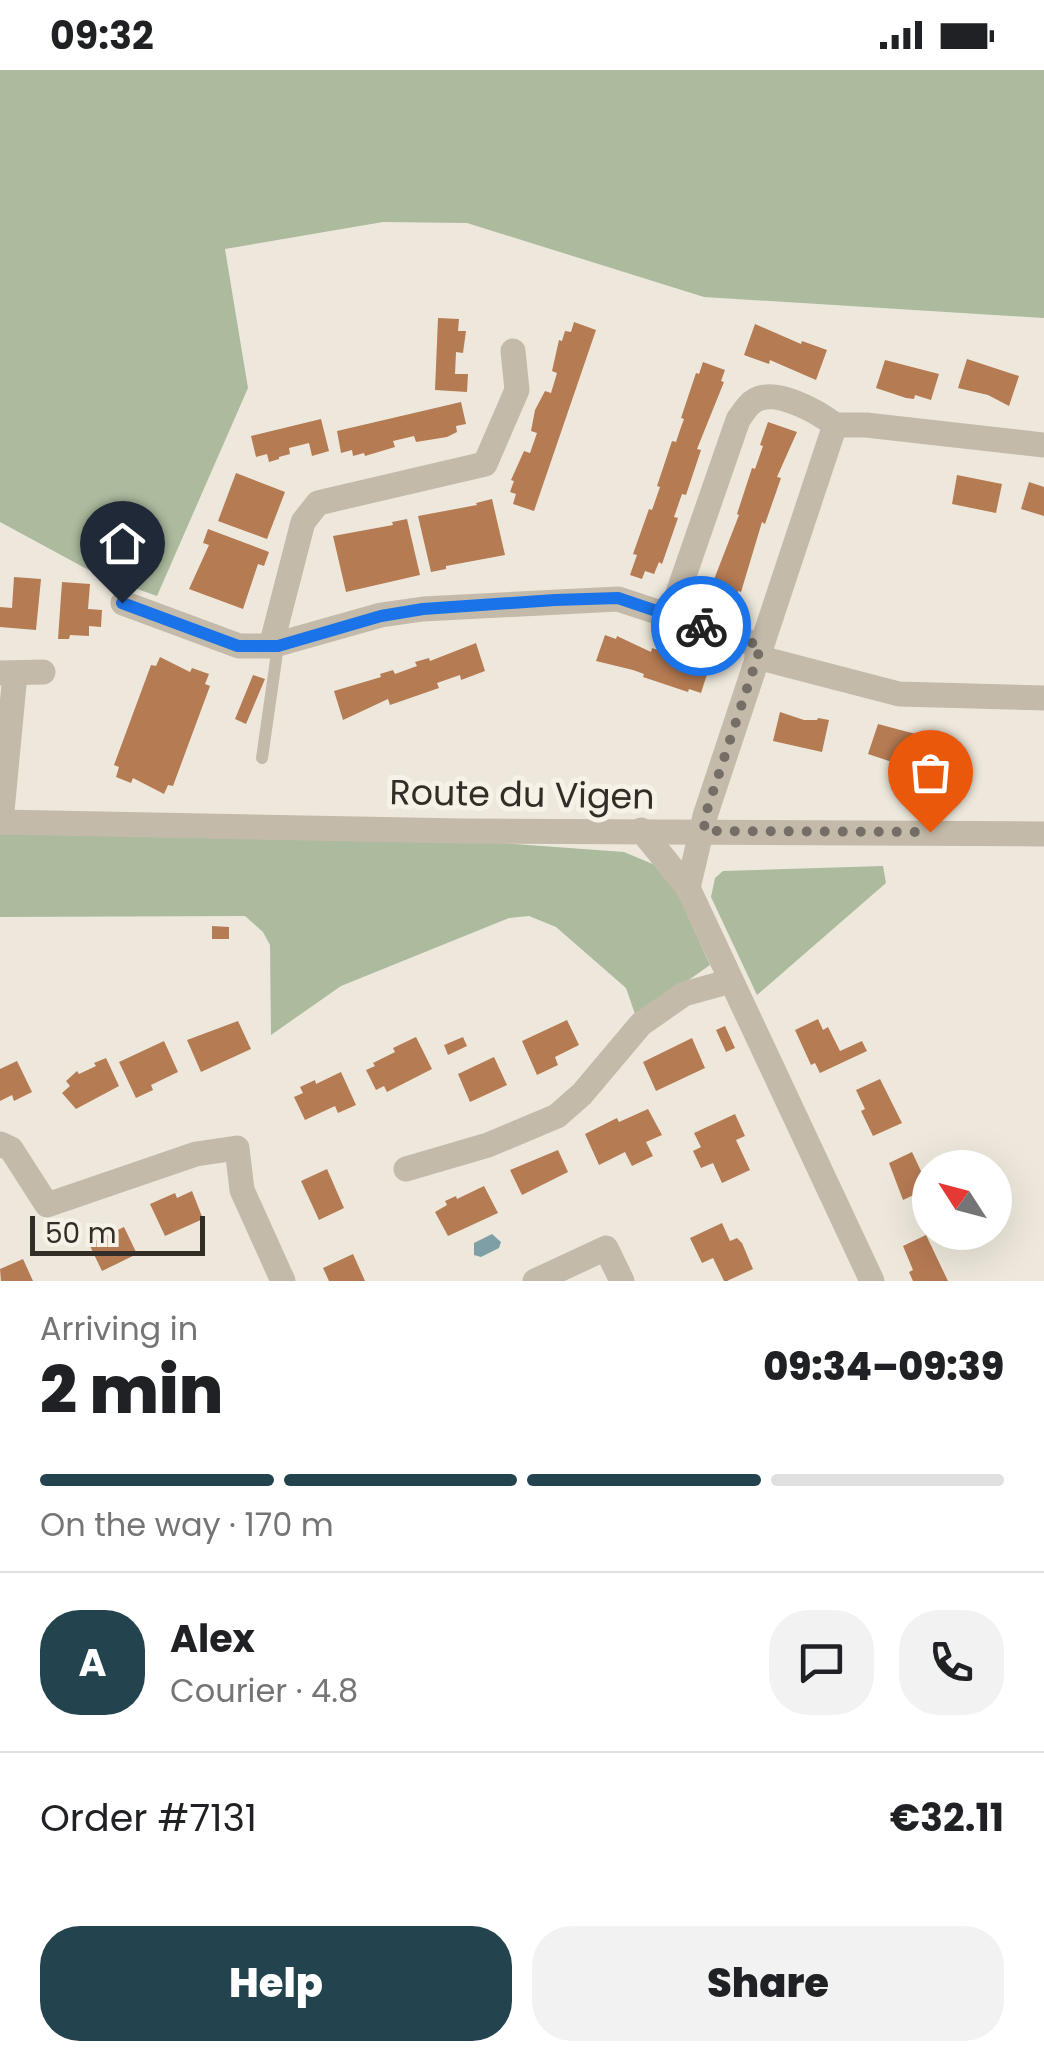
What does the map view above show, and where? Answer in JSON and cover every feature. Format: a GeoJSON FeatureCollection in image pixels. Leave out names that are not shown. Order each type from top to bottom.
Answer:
{"type":"FeatureCollection","features":[{"type":"Feature","properties":{"kind":"street"},"geometry":{"type":"LineString","coordinates":[[274,646],[303,522],[318,503],[485,464],[517,390],[514,352]]}},
{"type":"Feature","properties":{"kind":"street"},"geometry":{"type":"LineString","coordinates":[[670,616],[738,420],[754,401],[770,396],[816,410],[835,425],[866,425],[1044,446]]}},
{"type":"Feature","properties":{"kind":"street"},"geometry":{"type":"LineString","coordinates":[[688,888],[705,816],[835,425]]}},
{"type":"Feature","properties":{"kind":"street"},"geometry":{"type":"LineString","coordinates":[[122,603],[238,646],[274,646],[381,616],[442,607],[618,598],[821,676],[899,694],[1044,698]]}},
{"type":"Feature","properties":{"kind":"street"},"geometry":{"type":"LineString","coordinates":[[0,822],[7,674],[43,672]]}},
{"type":"Feature","properties":{"kind":"street","name":"Route du Vigen"},"geometry":{"type":"LineString","coordinates":[[0,822],[462,831],[1044,834]]}},
{"type":"Feature","properties":{"kind":"street"},"geometry":{"type":"LineString","coordinates":[[641,830],[688,888],[872,1281]]}},
{"type":"Feature","properties":{"kind":"street"},"geometry":{"type":"LineString","coordinates":[[406,1169],[488,1145],[556,1116],[582,1094],[640,1024],[684,994],[731,980]]}},
{"type":"Feature","properties":{"kind":"street"},"geometry":{"type":"LineString","coordinates":[[0,1144],[12,1149],[47,1206],[196,1154],[238,1148],[242,1190],[283,1281]]}},
{"type":"Feature","properties":{"kind":"street"},"geometry":{"type":"LineString","coordinates":[[535,1281],[606,1248],[622,1281]]}},
{"type":"Feature","properties":{"kind":"lane"},"geometry":{"type":"LineString","coordinates":[[262,758],[274,646]]}},
{"type":"Feature","properties":{"kind":"green space"},"geometry":{"type":"Polygon","coordinates":[[[0,70],[1044,70],[1044,318],[704,297],[467,223],[383,222],[225,249],[248,388],[157,596],[98,575],[0,522],[0,70]]]}},
{"type":"Feature","properties":{"kind":"green space"},"geometry":{"type":"Polygon","coordinates":[[[301,828],[624,852],[655,865],[677,892],[710,965],[636,1017],[626,988],[556,927],[529,916],[509,918],[341,986],[271,1035],[270,945],[263,932],[245,916],[0,917],[0,831],[301,828]]]}},
{"type":"Feature","properties":{"kind":"green space"},"geometry":{"type":"Polygon","coordinates":[[[883,866],[886,883],[757,995],[711,897],[715,878],[723,871],[883,866]]]}},
{"type":"Feature","properties":{"kind":"water"},"geometry":{"type":"Polygon","coordinates":[[[492,1234],[501,1242],[499,1248],[481,1257],[474,1255],[474,1243],[492,1234]]]}},
{"type":"Feature","properties":{"kind":"building"},"geometry":{"type":"Polygon","coordinates":[[[438,318],[459,319],[458,331],[466,331],[463,353],[456,352],[455,374],[468,374],[467,392],[435,390],[438,318]]]}},
{"type":"Feature","properties":{"kind":"building"},"geometry":{"type":"Polygon","coordinates":[[[574,322],[596,330],[534,511],[513,504],[516,494],[510,492],[514,481],[511,480],[524,451],[530,453],[537,433],[531,431],[535,410],[545,391],[551,393],[559,340],[562,341],[565,331],[571,332],[574,322]]]}},
{"type":"Feature","properties":{"kind":"building"},"geometry":{"type":"Polygon","coordinates":[[[755,324],[801,344],[802,341],[827,350],[816,380],[770,360],[769,364],[744,355],[755,324]]]}},
{"type":"Feature","properties":{"kind":"building"},"geometry":{"type":"Polygon","coordinates":[[[967,359],[1019,376],[1009,406],[988,395],[958,388],[967,359]]]}},
{"type":"Feature","properties":{"kind":"building"},"geometry":{"type":"Polygon","coordinates":[[[885,360],[939,374],[931,400],[915,395],[914,399],[906,398],[876,388],[885,360]]]}},
{"type":"Feature","properties":{"kind":"building"},"geometry":{"type":"Polygon","coordinates":[[[703,362],[725,370],[721,381],[724,382],[697,449],[701,450],[674,517],[678,518],[662,564],[659,562],[654,574],[645,571],[642,579],[630,575],[637,555],[633,554],[703,362]]]}},
{"type":"Feature","properties":{"kind":"building"},"geometry":{"type":"Polygon","coordinates":[[[461,402],[466,424],[456,426],[457,432],[447,437],[416,442],[414,436],[393,441],[395,447],[365,456],[353,456],[352,450],[341,453],[337,431],[461,402]]]}},
{"type":"Feature","properties":{"kind":"building"},"geometry":{"type":"Polygon","coordinates":[[[321,419],[329,451],[312,456],[309,443],[289,448],[290,454],[269,462],[267,454],[256,457],[251,436],[321,419]]]}},
{"type":"Feature","properties":{"kind":"building"},"geometry":{"type":"Polygon","coordinates":[[[768,422],[797,432],[777,477],[781,478],[765,524],[762,522],[741,592],[738,591],[734,602],[712,595],[716,583],[713,582],[763,446],[760,445],[768,422]]]}},
{"type":"Feature","properties":{"kind":"building"},"geometry":{"type":"Polygon","coordinates":[[[236,473],[285,492],[267,539],[218,521],[236,473]]]}},
{"type":"Feature","properties":{"kind":"building"},"geometry":{"type":"Polygon","coordinates":[[[957,475],[1002,484],[996,513],[952,504],[957,475]]]}},
{"type":"Feature","properties":{"kind":"building"},"geometry":{"type":"Polygon","coordinates":[[[1029,482],[1044,487],[1044,516],[1021,509],[1029,482]]]}},
{"type":"Feature","properties":{"kind":"building"},"geometry":{"type":"Polygon","coordinates":[[[492,499],[505,555],[431,572],[418,516],[492,499]]]}},
{"type":"Feature","properties":{"kind":"building"},"geometry":{"type":"Polygon","coordinates":[[[407,519],[420,575],[346,592],[333,536],[407,519]]]}},
{"type":"Feature","properties":{"kind":"building"},"geometry":{"type":"Polygon","coordinates":[[[208,529],[269,552],[264,566],[258,564],[243,609],[189,589],[209,545],[203,543],[208,529]]]}},
{"type":"Feature","properties":{"kind":"building"},"geometry":{"type":"Polygon","coordinates":[[[14,577],[41,579],[36,630],[0,627],[0,607],[12,608],[14,577]]]}},
{"type":"Feature","properties":{"kind":"building"},"geometry":{"type":"Polygon","coordinates":[[[62,582],[90,584],[88,609],[102,610],[101,627],[89,626],[89,636],[58,639],[62,582]]]}},
{"type":"Feature","properties":{"kind":"building"},"geometry":{"type":"Polygon","coordinates":[[[605,635],[698,664],[697,667],[708,671],[701,693],[596,661],[605,635]]]}},
{"type":"Feature","properties":{"kind":"building"},"geometry":{"type":"Polygon","coordinates":[[[476,643],[485,671],[437,683],[439,688],[390,705],[388,699],[343,720],[334,691],[393,670],[395,674],[417,666],[415,662],[429,658],[430,661],[476,643]]]}},
{"type":"Feature","properties":{"kind":"building"},"geometry":{"type":"Polygon","coordinates":[[[160,657],[190,672],[192,668],[209,674],[205,684],[210,686],[173,786],[168,785],[164,794],[133,778],[131,783],[116,777],[119,767],[114,765],[151,665],[156,666],[160,657]]]}},
{"type":"Feature","properties":{"kind":"building"},"geometry":{"type":"Polygon","coordinates":[[[253,675],[265,679],[246,724],[235,719],[253,675]]]}},
{"type":"Feature","properties":{"kind":"building"},"geometry":{"type":"Polygon","coordinates":[[[780,712],[804,720],[829,720],[822,752],[773,741],[780,712]]]}},
{"type":"Feature","properties":{"kind":"building"},"geometry":{"type":"Polygon","coordinates":[[[878,724],[927,737],[916,770],[868,754],[878,724]]]}},
{"type":"Feature","properties":{"kind":"building"},"geometry":{"type":"Polygon","coordinates":[[[212,926],[229,927],[229,939],[212,939],[212,926]]]}},
{"type":"Feature","properties":{"kind":"building"},"geometry":{"type":"Polygon","coordinates":[[[818,1019],[823,1030],[828,1027],[840,1051],[862,1041],[867,1051],[820,1073],[815,1063],[811,1065],[795,1030],[818,1019]]]}},
{"type":"Feature","properties":{"kind":"building"},"geometry":{"type":"Polygon","coordinates":[[[567,1020],[579,1045],[555,1057],[558,1065],[537,1075],[522,1041],[567,1020]]]}},
{"type":"Feature","properties":{"kind":"building"},"geometry":{"type":"Polygon","coordinates":[[[238,1021],[251,1049],[201,1072],[187,1040],[238,1021]]]}},
{"type":"Feature","properties":{"kind":"building"},"geometry":{"type":"Polygon","coordinates":[[[725,1026],[735,1048],[726,1052],[716,1030],[725,1026]]]}},
{"type":"Feature","properties":{"kind":"building"},"geometry":{"type":"Polygon","coordinates":[[[416,1037],[432,1069],[387,1092],[384,1086],[376,1090],[366,1070],[395,1052],[393,1048],[416,1037]]]}},
{"type":"Feature","properties":{"kind":"building"},"geometry":{"type":"Polygon","coordinates":[[[463,1037],[467,1046],[448,1055],[444,1045],[463,1037]]]}},
{"type":"Feature","properties":{"kind":"building"},"geometry":{"type":"Polygon","coordinates":[[[692,1038],[705,1068],[656,1091],[643,1062],[692,1038]]]}},
{"type":"Feature","properties":{"kind":"building"},"geometry":{"type":"Polygon","coordinates":[[[164,1041],[178,1072],[151,1085],[153,1090],[136,1098],[119,1062],[164,1041]]]}},
{"type":"Feature","properties":{"kind":"building"},"geometry":{"type":"Polygon","coordinates":[[[494,1057],[507,1085],[470,1102],[458,1074],[494,1057]]]}},
{"type":"Feature","properties":{"kind":"building"},"geometry":{"type":"Polygon","coordinates":[[[106,1058],[119,1086],[76,1109],[62,1093],[70,1086],[66,1081],[77,1071],[79,1074],[106,1058]]]}},
{"type":"Feature","properties":{"kind":"building"},"geometry":{"type":"Polygon","coordinates":[[[17,1061],[32,1092],[14,1101],[12,1095],[0,1101],[0,1069],[17,1061]]]}},
{"type":"Feature","properties":{"kind":"building"},"geometry":{"type":"Polygon","coordinates":[[[341,1072],[356,1105],[338,1113],[335,1106],[305,1120],[294,1097],[303,1093],[300,1087],[341,1072]]]}},
{"type":"Feature","properties":{"kind":"building"},"geometry":{"type":"Polygon","coordinates":[[[880,1079],[902,1123],[873,1136],[856,1090],[880,1079]]]}},
{"type":"Feature","properties":{"kind":"building"},"geometry":{"type":"Polygon","coordinates":[[[648,1109],[662,1135],[646,1142],[653,1156],[632,1166],[625,1152],[599,1165],[585,1134],[617,1118],[619,1122],[648,1109]]]}},
{"type":"Feature","properties":{"kind":"building"},"geometry":{"type":"Polygon","coordinates":[[[735,1114],[745,1136],[736,1140],[750,1170],[722,1183],[713,1163],[701,1168],[693,1151],[701,1147],[694,1133],[735,1114]]]}},
{"type":"Feature","properties":{"kind":"building"},"geometry":{"type":"Polygon","coordinates":[[[558,1150],[568,1172],[522,1195],[510,1170],[558,1150]]]}},
{"type":"Feature","properties":{"kind":"building"},"geometry":{"type":"Polygon","coordinates":[[[912,1152],[912,1196],[903,1200],[889,1163],[912,1152]]]}},
{"type":"Feature","properties":{"kind":"building"},"geometry":{"type":"Polygon","coordinates":[[[327,1169],[344,1208],[319,1220],[301,1181],[327,1169]]]}},
{"type":"Feature","properties":{"kind":"building"},"geometry":{"type":"Polygon","coordinates":[[[484,1186],[498,1213],[448,1236],[435,1212],[447,1205],[445,1201],[484,1186]]]}},
{"type":"Feature","properties":{"kind":"building"},"geometry":{"type":"Polygon","coordinates":[[[192,1191],[203,1219],[165,1236],[150,1204],[175,1193],[177,1198],[192,1191]]]}},
{"type":"Feature","properties":{"kind":"building"},"geometry":{"type":"Polygon","coordinates":[[[722,1223],[730,1241],[737,1238],[742,1243],[753,1269],[727,1281],[713,1258],[702,1263],[690,1238],[722,1223]]]}},
{"type":"Feature","properties":{"kind":"building"},"geometry":{"type":"Polygon","coordinates":[[[124,1227],[137,1254],[102,1271],[89,1244],[124,1227]]]}},
{"type":"Feature","properties":{"kind":"building"},"geometry":{"type":"Polygon","coordinates":[[[912,1242],[912,1250],[933,1250],[948,1281],[913,1281],[909,1272],[913,1270],[903,1246],[912,1242]]]}},
{"type":"Feature","properties":{"kind":"building"},"geometry":{"type":"Polygon","coordinates":[[[353,1254],[365,1281],[329,1281],[323,1268],[353,1254]]]}},
{"type":"Feature","properties":{"kind":"building"},"geometry":{"type":"Polygon","coordinates":[[[23,1259],[33,1281],[1,1281],[0,1269],[23,1259]]]}},
{"type":"Feature","properties":{"kind":"way so far"},"geometry":{"type":"LineString","coordinates":[[701,626],[761,646],[705,816],[704,831],[930,832]]}},
{"type":"Feature","properties":{"kind":"route"},"geometry":{"type":"LineString","coordinates":[[122,603],[238,646],[278,646],[381,616],[423,609],[555,600],[618,598],[701,626]]}}]}
